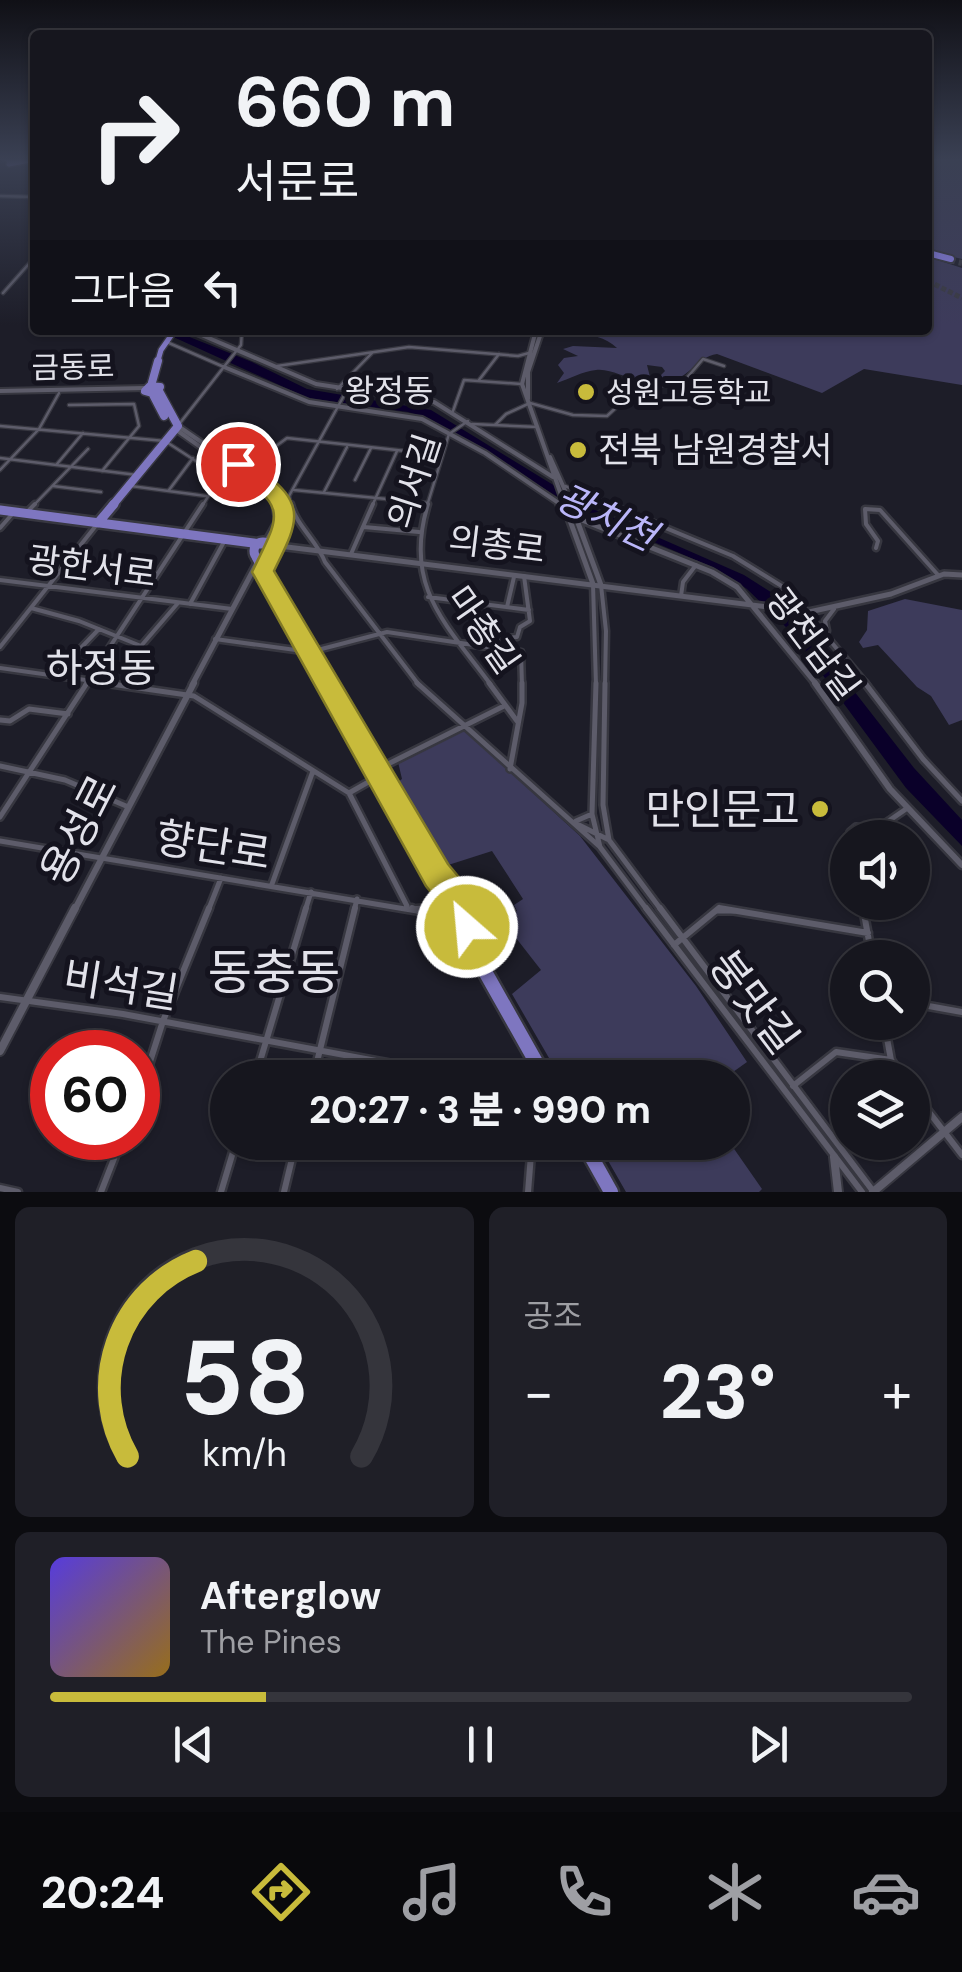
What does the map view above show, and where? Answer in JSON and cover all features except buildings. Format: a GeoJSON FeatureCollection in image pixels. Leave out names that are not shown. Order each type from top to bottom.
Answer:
{"type":"FeatureCollection","features":[{"type":"Feature","properties":{"kind":"highway"},"geometry":{"type":"LineString","coordinates":[[932,255],[950,259]]}},
{"type":"Feature","properties":{"kind":"main road"},"geometry":{"type":"LineString","coordinates":[[172,335],[152,389],[177,427]]}},
{"type":"Feature","properties":{"kind":"main road"},"geometry":{"type":"LineString","coordinates":[[152,389],[177,427]]}},
{"type":"Feature","properties":{"kind":"main road"},"geometry":{"type":"LineString","coordinates":[[98,523],[177,427]]}},
{"type":"Feature","properties":{"kind":"main road"},"geometry":{"type":"LineString","coordinates":[[167,439],[186,437]]}},
{"type":"Feature","properties":{"kind":"main road"},"geometry":{"type":"LineString","coordinates":[[0,510],[227,540],[264,555],[310,652],[379,776],[437,875],[458,902],[458,922],[535,1060]]}},
{"type":"Feature","properties":{"kind":"main road"},"geometry":{"type":"LineString","coordinates":[[437,875],[445,926],[458,922]]}},
{"type":"Feature","properties":{"kind":"main road"},"geometry":{"type":"LineString","coordinates":[[440,910],[458,902]]}},
{"type":"Feature","properties":{"kind":"main road"},"geometry":{"type":"LineString","coordinates":[[593,1160],[611,1192]]}},
{"type":"Feature","properties":{"kind":"street"},"geometry":{"type":"LineString","coordinates":[[1,294],[30,262]]}},
{"type":"Feature","properties":{"kind":"street"},"geometry":{"type":"LineString","coordinates":[[203,335],[337,389],[418,398],[453,411],[555,481]]}},
{"type":"Feature","properties":{"kind":"street"},"geometry":{"type":"LineString","coordinates":[[177,427],[238,349],[241,335]]}},
{"type":"Feature","properties":{"kind":"street"},"geometry":{"type":"LineString","coordinates":[[537,335],[528,353],[522,384],[602,585]]}},
{"type":"Feature","properties":{"kind":"street"},"geometry":{"type":"LineString","coordinates":[[529,401],[528,372],[538,335]]}},
{"type":"Feature","properties":{"kind":"street"},"geometry":{"type":"LineString","coordinates":[[169,341],[300,399],[408,414],[485,453],[555,505],[565,508]]}},
{"type":"Feature","properties":{"kind":"street"},"geometry":{"type":"LineString","coordinates":[[278,366],[428,347],[518,356],[528,353]]}},
{"type":"Feature","properties":{"kind":"street"},"geometry":{"type":"LineString","coordinates":[[337,389],[373,352]]}},
{"type":"Feature","properties":{"kind":"street"},"geometry":{"type":"LineString","coordinates":[[479,380],[499,354]]}},
{"type":"Feature","properties":{"kind":"street"},"geometry":{"type":"LineString","coordinates":[[518,356],[526,361]]}},
{"type":"Feature","properties":{"kind":"street"},"geometry":{"type":"LineString","coordinates":[[495,425],[529,401],[572,416],[607,416],[633,392],[684,380],[703,360],[724,366]]}},
{"type":"Feature","properties":{"kind":"street"},"geometry":{"type":"LineString","coordinates":[[453,411],[464,380],[522,384]]}},
{"type":"Feature","properties":{"kind":"street","name":"금동로"},"geometry":{"type":"LineString","coordinates":[[0,392],[152,389]]}},
{"type":"Feature","properties":{"kind":"street","name":"금동로"},"geometry":{"type":"LineString","coordinates":[[0,392],[152,389]]}},
{"type":"Feature","properties":{"kind":"street"},"geometry":{"type":"LineString","coordinates":[[264,555],[292,512],[292,491],[346,391]]}},
{"type":"Feature","properties":{"kind":"street"},"geometry":{"type":"LineString","coordinates":[[0,470],[38,428],[59,393]]}},
{"type":"Feature","properties":{"kind":"street"},"geometry":{"type":"LineString","coordinates":[[69,404],[134,404],[139,426],[102,470]]}},
{"type":"Feature","properties":{"kind":"street"},"geometry":{"type":"LineString","coordinates":[[171,416],[185,416]]}},
{"type":"Feature","properties":{"kind":"street","name":"의서길"},"geometry":{"type":"LineString","coordinates":[[418,563],[419,532],[450,433],[468,423],[538,427]]}},
{"type":"Feature","properties":{"kind":"street"},"geometry":{"type":"LineString","coordinates":[[0,426],[167,439],[219,476]]}},
{"type":"Feature","properties":{"kind":"street"},"geometry":{"type":"LineString","coordinates":[[177,427],[270,493],[282,524]]}},
{"type":"Feature","properties":{"kind":"street"},"geometry":{"type":"LineString","coordinates":[[177,427],[238,464],[280,496],[279,537],[264,555]]}},
{"type":"Feature","properties":{"kind":"street"},"geometry":{"type":"LineString","coordinates":[[56,465],[82,433]]}},
{"type":"Feature","properties":{"kind":"street"},"geometry":{"type":"LineString","coordinates":[[0,817],[180,534],[230,466],[273,449],[284,438],[442,455]]}},
{"type":"Feature","properties":{"kind":"street"},"geometry":{"type":"LineString","coordinates":[[26,514],[88,449],[70,446]]}},
{"type":"Feature","properties":{"kind":"street"},"geometry":{"type":"LineString","coordinates":[[324,492],[348,446]]}},
{"type":"Feature","properties":{"kind":"street"},"geometry":{"type":"LineString","coordinates":[[356,480],[371,448]]}},
{"type":"Feature","properties":{"kind":"street"},"geometry":{"type":"LineString","coordinates":[[351,554],[397,450]]}},
{"type":"Feature","properties":{"kind":"street"},"geometry":{"type":"LineString","coordinates":[[550,457],[551,470],[592,584]]}},
{"type":"Feature","properties":{"kind":"street"},"geometry":{"type":"LineString","coordinates":[[0,458],[137,475]]}},
{"type":"Feature","properties":{"kind":"street"},"geometry":{"type":"LineString","coordinates":[[169,490],[193,458]]}},
{"type":"Feature","properties":{"kind":"street"},"geometry":{"type":"LineString","coordinates":[[535,467],[551,470]]}},
{"type":"Feature","properties":{"kind":"street"},"geometry":{"type":"LineString","coordinates":[[53,486],[101,492]]}},
{"type":"Feature","properties":{"kind":"street"},"geometry":{"type":"LineString","coordinates":[[128,486],[206,496]]}},
{"type":"Feature","properties":{"kind":"street"},"geometry":{"type":"LineString","coordinates":[[566,488],[745,562],[782,586],[809,612],[923,759],[962,801]]}},
{"type":"Feature","properties":{"kind":"street"},"geometry":{"type":"LineString","coordinates":[[280,496],[292,491],[324,492],[428,503]]}},
{"type":"Feature","properties":{"kind":"street"},"geometry":{"type":"LineString","coordinates":[[876,548],[878,541],[866,524],[865,509],[880,510],[940,576]]}},
{"type":"Feature","properties":{"kind":"street"},"geometry":{"type":"LineString","coordinates":[[0,528],[14,512]]}},
{"type":"Feature","properties":{"kind":"street","name":"붕맛길"},"geometry":{"type":"LineString","coordinates":[[292,512],[425,694],[600,847],[830,1151]]}},
{"type":"Feature","properties":{"kind":"street","name":"광천남길"},"geometry":{"type":"LineString","coordinates":[[576,516],[725,579],[755,605],[906,809],[962,864]]}},
{"type":"Feature","properties":{"kind":"street"},"geometry":{"type":"LineString","coordinates":[[0,647],[98,523]]}},
{"type":"Feature","properties":{"kind":"street"},"geometry":{"type":"LineString","coordinates":[[362,526],[419,532]]}},
{"type":"Feature","properties":{"kind":"street"},"geometry":{"type":"LineString","coordinates":[[279,537],[289,547]]}},
{"type":"Feature","properties":{"kind":"street"},"geometry":{"type":"LineString","coordinates":[[190,604],[227,540]]}},
{"type":"Feature","properties":{"kind":"street","name":"의총로"},"geometry":{"type":"LineString","coordinates":[[264,555],[289,547],[318,550],[809,612]]}},
{"type":"Feature","properties":{"kind":"street","name":"용성로"},"geometry":{"type":"LineString","coordinates":[[0,1051],[98,858],[264,555]]}},
{"type":"Feature","properties":{"kind":"street","name":"마총길"},"geometry":{"type":"LineString","coordinates":[[418,563],[428,597],[517,721]]}},
{"type":"Feature","properties":{"kind":"street"},"geometry":{"type":"LineString","coordinates":[[681,596],[683,582],[696,565]]}},
{"type":"Feature","properties":{"kind":"street"},"geometry":{"type":"LineString","coordinates":[[566,581],[579,579],[588,570]]}},
{"type":"Feature","properties":{"kind":"street"},"geometry":{"type":"LineString","coordinates":[[507,607],[515,575]]}},
{"type":"Feature","properties":{"kind":"street"},"geometry":{"type":"LineString","coordinates":[[500,648],[505,638],[516,639],[520,628],[529,625],[524,576]]}},
{"type":"Feature","properties":{"kind":"street"},"geometry":{"type":"LineString","coordinates":[[809,612],[891,594],[940,576],[962,576]]}},
{"type":"Feature","properties":{"kind":"street","name":"광한서로"},"geometry":{"type":"LineString","coordinates":[[0,580],[232,608]]}},
{"type":"Feature","properties":{"kind":"street","name":"붕맛길"},"geometry":{"type":"LineString","coordinates":[[592,584],[596,645],[592,814],[600,847]]}},
{"type":"Feature","properties":{"kind":"street","name":"붕맛길"},"geometry":{"type":"LineString","coordinates":[[602,585],[606,631],[603,805],[609,840]]}},
{"type":"Feature","properties":{"kind":"street","name":"의총로"},"geometry":{"type":"LineString","coordinates":[[428,597],[529,610]]}},
{"type":"Feature","properties":{"kind":"street","name":"광한서로"},"geometry":{"type":"LineString","coordinates":[[118,637],[141,646],[174,612],[178,602]]}},
{"type":"Feature","properties":{"kind":"street"},"geometry":{"type":"LineString","coordinates":[[31,608],[118,637]]}},
{"type":"Feature","properties":{"kind":"street"},"geometry":{"type":"LineString","coordinates":[[829,636],[825,621],[834,608]]}},
{"type":"Feature","properties":{"kind":"street"},"geometry":{"type":"LineString","coordinates":[[54,676],[99,628]]}},
{"type":"Feature","properties":{"kind":"street"},"geometry":{"type":"LineString","coordinates":[[216,639],[310,652],[377,633],[521,652],[522,703],[510,769]]}},
{"type":"Feature","properties":{"kind":"street"},"geometry":{"type":"LineString","coordinates":[[0,668],[186,693],[348,792],[407,906]]}},
{"type":"Feature","properties":{"kind":"street"},"geometry":{"type":"LineString","coordinates":[[348,792],[379,776],[386,765],[505,706]]}},
{"type":"Feature","properties":{"kind":"street"},"geometry":{"type":"LineString","coordinates":[[0,720],[10,720],[29,709],[68,714]]}},
{"type":"Feature","properties":{"kind":"street"},"geometry":{"type":"LineString","coordinates":[[0,766],[31,770],[100,792],[126,806]]}},
{"type":"Feature","properties":{"kind":"street"},"geometry":{"type":"LineString","coordinates":[[272,885],[312,771]]}},
{"type":"Feature","properties":{"kind":"street"},"geometry":{"type":"LineString","coordinates":[[889,820],[906,809]]}},
{"type":"Feature","properties":{"kind":"street"},"geometry":{"type":"LineString","coordinates":[[571,821],[592,814]]}},
{"type":"Feature","properties":{"kind":"street","name":"붕맛길"},"geometry":{"type":"LineString","coordinates":[[571,821],[609,840],[873,1192]]}},
{"type":"Feature","properties":{"kind":"street","name":"향단로"},"geometry":{"type":"LineString","coordinates":[[0,841],[440,910]]}},
{"type":"Feature","properties":{"kind":"street"},"geometry":{"type":"LineString","coordinates":[[160,1030],[221,878]]}},
{"type":"Feature","properties":{"kind":"street"},"geometry":{"type":"LineString","coordinates":[[260,1060],[312,892]]}},
{"type":"Feature","properties":{"kind":"street"},"geometry":{"type":"LineString","coordinates":[[318,1060],[357,899]]}},
{"type":"Feature","properties":{"kind":"street"},"geometry":{"type":"LineString","coordinates":[[674,945],[719,908],[868,933]]}},
{"type":"Feature","properties":{"kind":"street","name":"향단로"},"geometry":{"type":"LineString","coordinates":[[417,909],[440,910]]}},
{"type":"Feature","properties":{"kind":"street"},"geometry":{"type":"LineString","coordinates":[[865,920],[869,940]]}},
{"type":"Feature","properties":{"kind":"street","name":"비석길"},"geometry":{"type":"LineString","coordinates":[[0,996],[373,1060]]}},
{"type":"Feature","properties":{"kind":"street"},"geometry":{"type":"LineString","coordinates":[[930,1007],[962,1012]]}},
{"type":"Feature","properties":{"kind":"street"},"geometry":{"type":"LineString","coordinates":[[793,1086],[836,1052],[891,1060],[887,1040]]}},
{"type":"Feature","properties":{"kind":"street"},"geometry":{"type":"LineString","coordinates":[[930,1113],[962,1156]]}},
{"type":"Feature","properties":{"kind":"street"},"geometry":{"type":"LineString","coordinates":[[873,1192],[962,1117]]}},
{"type":"Feature","properties":{"kind":"street"},"geometry":{"type":"LineString","coordinates":[[101,1192],[113,1160]]}},
{"type":"Feature","properties":{"kind":"street"},"geometry":{"type":"LineString","coordinates":[[221,1192],[231,1160]]}},
{"type":"Feature","properties":{"kind":"street"},"geometry":{"type":"LineString","coordinates":[[284,1192],[292,1160]]}},
{"type":"Feature","properties":{"kind":"street"},"geometry":{"type":"LineString","coordinates":[[528,1192],[531,1160]]}},
{"type":"Feature","properties":{"kind":"street"},"geometry":{"type":"LineString","coordinates":[[834,1160],[838,1192]]}},
{"type":"Feature","properties":{"kind":"street","name":"붕맛길"},"geometry":{"type":"LineString","coordinates":[[837,1160],[862,1192]]}},
{"type":"Feature","properties":{"kind":"street"},"geometry":{"type":"LineString","coordinates":[[0,1188],[18,1192]]}},
{"type":"Feature","properties":{"kind":"shaded area"},"geometry":{"type":"Polygon","coordinates":[[[932,215],[962,215],[962,259],[932,252],[932,215]]]}},
{"type":"Feature","properties":{"kind":"shaded area"},"geometry":{"type":"Polygon","coordinates":[[[932,258],[962,268],[962,385],[864,369],[822,393],[717,354],[677,378],[659,377],[665,371],[662,367],[647,365],[650,377],[642,379],[596,370],[557,383],[564,373],[558,365],[564,358],[578,356],[563,349],[617,348],[593,336],[574,335],[932,335],[932,258]]]}},
{"type":"Feature","properties":{"kind":"shaded area"},"geometry":{"type":"Polygon","coordinates":[[[905,599],[962,610],[962,720],[949,725],[931,696],[917,687],[878,645],[863,648],[859,642],[867,630],[868,611],[905,599]]]}},
{"type":"Feature","properties":{"kind":"shaded area"},"geometry":{"type":"Polygon","coordinates":[[[459,725],[580,836],[696,986],[746,1060],[550,1060],[512,994],[541,970],[516,938],[507,941],[499,925],[517,911],[514,905],[523,899],[492,851],[442,867],[395,784],[402,779],[398,762],[459,725]]]}},
{"type":"Feature","properties":{"kind":"shaded area"},"geometry":{"type":"Polygon","coordinates":[[[608,1160],[742,1160],[762,1189],[759,1192],[626,1192],[608,1160]]]}},
{"type":"Feature","properties":{"kind":"water","name":"광치천"},"geometry":{"type":"Polygon","coordinates":[[[169,335],[184,335],[307,389],[431,410],[591,508],[744,575],[774,594],[914,768],[962,820],[962,846],[906,788],[791,632],[747,589],[717,569],[581,511],[430,419],[408,412],[308,398],[169,335]]]}},
{"type":"Feature","properties":{"kind":"tunnel"},"geometry":{"type":"LineString","coordinates":[[949,260],[962,263]]}},
{"type":"Feature","properties":{"kind":"tunnel"},"geometry":{"type":"LineString","coordinates":[[932,283],[962,298]]}},
{"type":"Feature","properties":{"kind":"place","name":"성원고등학교"},"geometry":{"type":"Point","coordinates":[586,392]}},
{"type":"Feature","properties":{"kind":"place","name":"전북 남원경찰서"},"geometry":{"type":"Point","coordinates":[578,450]}},
{"type":"Feature","properties":{"kind":"place","name":"만인문고"},"geometry":{"type":"Point","coordinates":[820,809]}},
{"type":"Feature","properties":{"kind":"district","name":"왕정동"},"geometry":{"type":"Point","coordinates":[389,391]}},
{"type":"Feature","properties":{"kind":"district","name":"하정동"},"geometry":{"type":"Point","coordinates":[101,668]}},
{"type":"Feature","properties":{"kind":"district","name":"동충동"},"geometry":{"type":"Point","coordinates":[274,972]}},
{"type":"Feature","properties":{"kind":"route"},"geometry":{"type":"LineString","coordinates":[[238,464],[275,490],[286,512],[283,530],[263,572],[437,875],[463,908],[467,927]]}}]}
